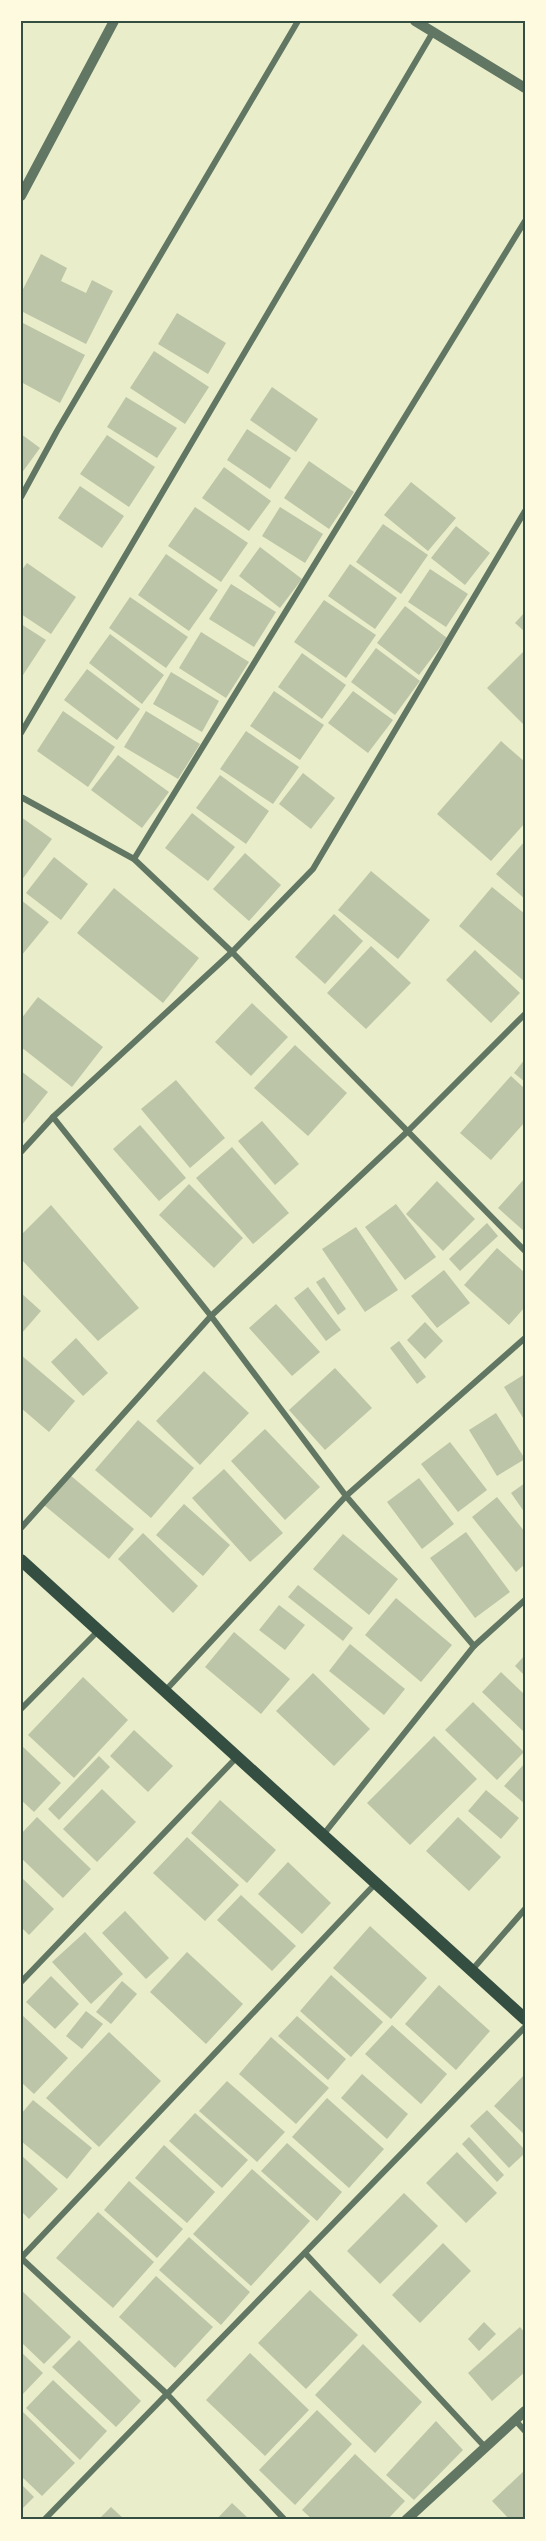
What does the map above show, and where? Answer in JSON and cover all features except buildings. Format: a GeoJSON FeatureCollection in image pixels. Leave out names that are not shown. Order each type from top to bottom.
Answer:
{"type":"FeatureCollection","features":[{"type":"Feature","properties":{"kind":"main road"},"geometry":{"type":"LineString","coordinates":[[21,1560],[525,2019]]}},
{"type":"Feature","properties":{"kind":"street"},"geometry":{"type":"LineString","coordinates":[[21,196],[114,21]]}},
{"type":"Feature","properties":{"kind":"street"},"geometry":{"type":"LineString","coordinates":[[21,497],[57,431],[298,21]]}},
{"type":"Feature","properties":{"kind":"street"},"geometry":{"type":"LineString","coordinates":[[415,21],[525,88]]}},
{"type":"Feature","properties":{"kind":"street"},"geometry":{"type":"LineString","coordinates":[[21,733],[433,32]]}},
{"type":"Feature","properties":{"kind":"street"},"geometry":{"type":"LineString","coordinates":[[134,859],[525,221]]}},
{"type":"Feature","properties":{"kind":"street"},"geometry":{"type":"LineString","coordinates":[[21,1152],[53,1117],[232,951],[313,870],[525,511]]}},
{"type":"Feature","properties":{"kind":"street"},"geometry":{"type":"LineString","coordinates":[[21,797],[134,859],[232,951],[525,1251]]}},
{"type":"Feature","properties":{"kind":"street"},"geometry":{"type":"LineString","coordinates":[[21,1528],[211,1316],[407,1132],[525,1014]]}},
{"type":"Feature","properties":{"kind":"street"},"geometry":{"type":"LineString","coordinates":[[53,1117],[211,1316],[346,1496],[474,1646]]}},
{"type":"Feature","properties":{"kind":"street"},"geometry":{"type":"LineString","coordinates":[[165,1691],[346,1496],[525,1338]]}},
{"type":"Feature","properties":{"kind":"street"},"geometry":{"type":"LineString","coordinates":[[323,1835],[474,1646],[525,1600]]}},
{"type":"Feature","properties":{"kind":"street"},"geometry":{"type":"LineString","coordinates":[[21,1709],[99,1631]]}},
{"type":"Feature","properties":{"kind":"street"},"geometry":{"type":"LineString","coordinates":[[21,1982],[237,1757]]}},
{"type":"Feature","properties":{"kind":"street"},"geometry":{"type":"LineString","coordinates":[[285,2520],[167,2394],[21,2258],[376,1883]]}},
{"type":"Feature","properties":{"kind":"street"},"geometry":{"type":"LineString","coordinates":[[472,1970],[525,1909]]}},
{"type":"Feature","properties":{"kind":"street"},"geometry":{"type":"LineString","coordinates":[[44,2520],[525,2027]]}},
{"type":"Feature","properties":{"kind":"street"},"geometry":{"type":"LineString","coordinates":[[304,2253],[485,2447]]}},
{"type":"Feature","properties":{"kind":"street"},"geometry":{"type":"LineString","coordinates":[[406,2520],[525,2411]]}},
{"type":"Feature","properties":{"kind":"street"},"geometry":{"type":"LineString","coordinates":[[514,2420],[525,2431]]}}]}
